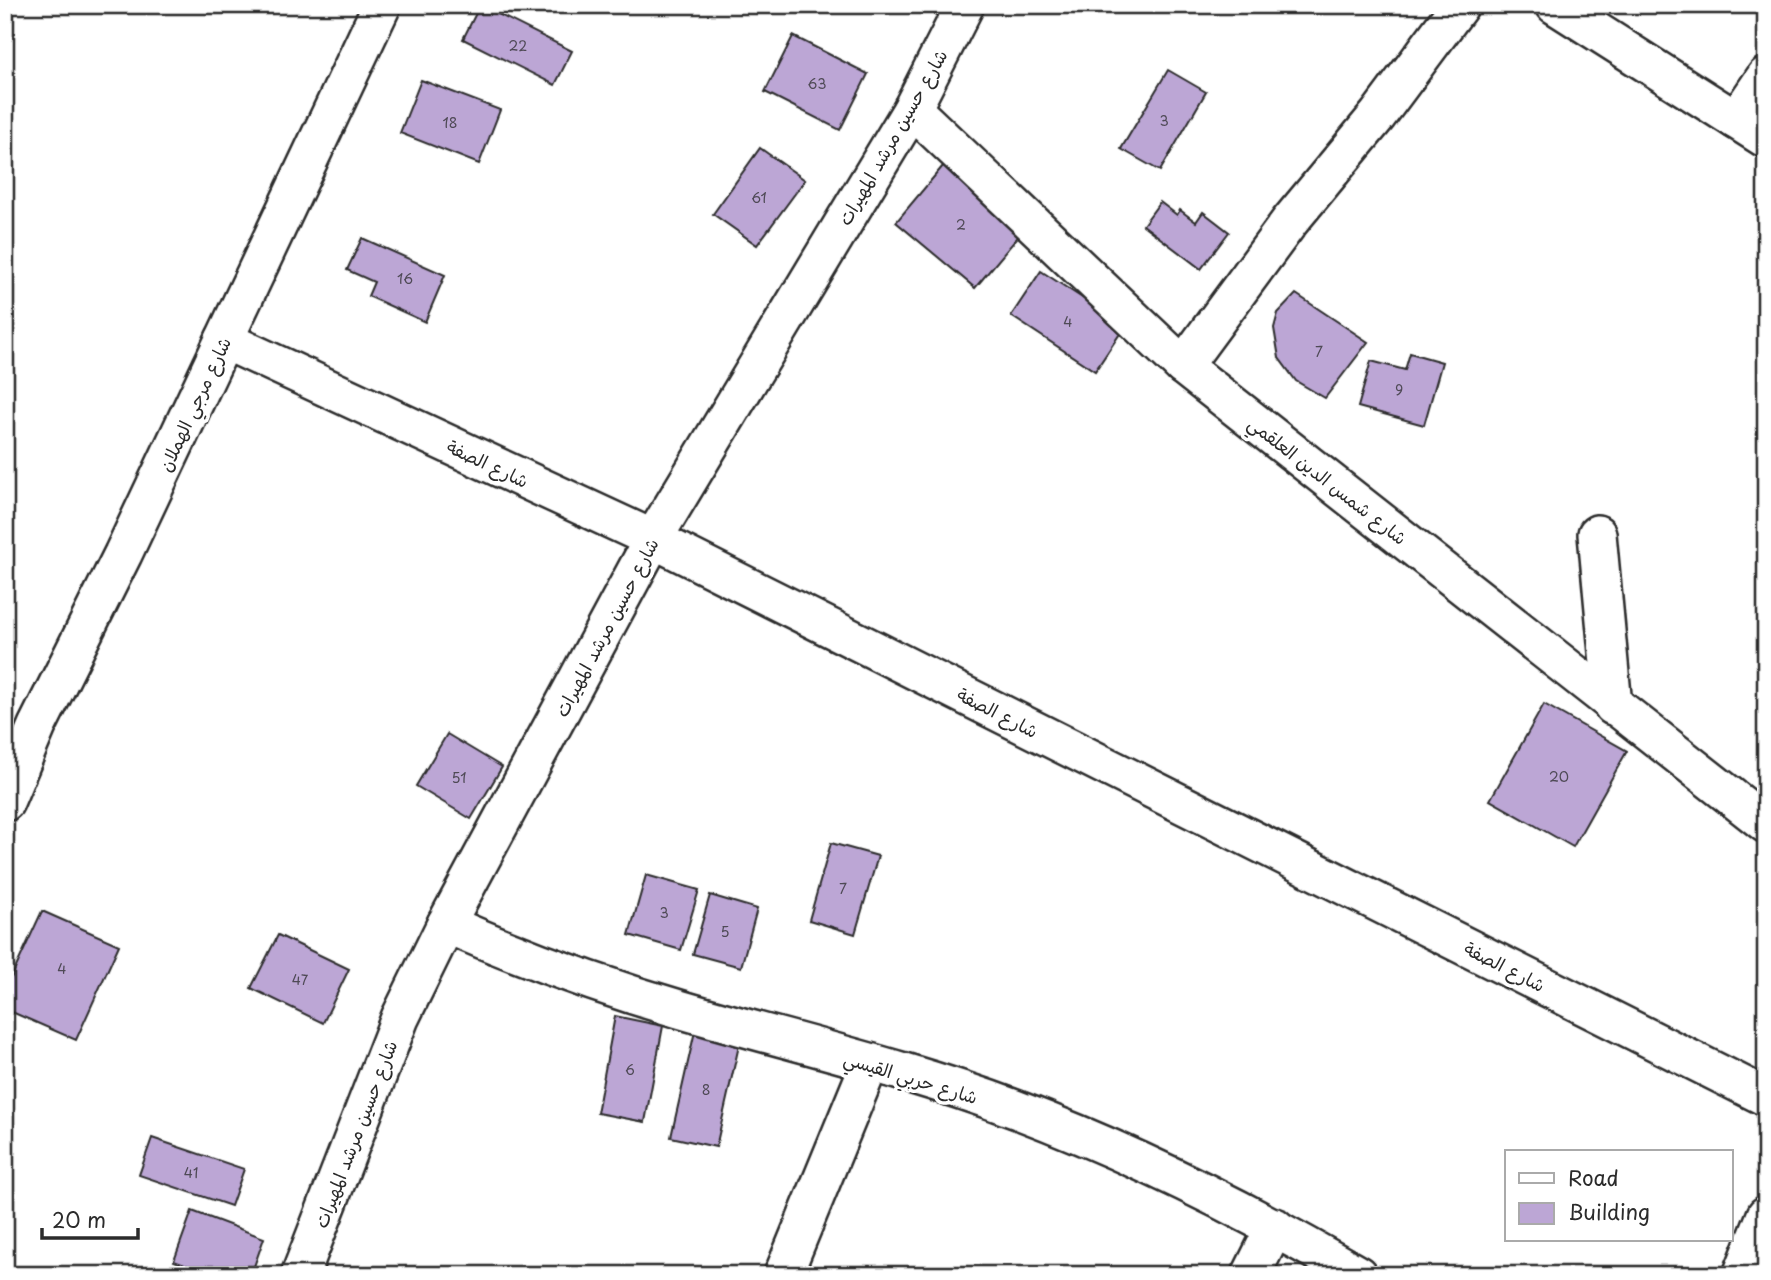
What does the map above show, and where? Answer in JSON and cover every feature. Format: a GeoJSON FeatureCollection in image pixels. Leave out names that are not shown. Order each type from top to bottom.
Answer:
{"type":"FeatureCollection","features":[{"type":"Feature","properties":{"kind":"street","name":"شارع مرجي الهملان"},"geometry":{"type":"LineString","coordinates":[[5,802],[21,726],[223,340],[382,5]]}},
{"type":"Feature","properties":{"kind":"street","name":"شارع حسين مرشد المهيرات"},"geometry":{"type":"LineString","coordinates":[[300,1275],[400,1018],[446,924],[653,539],[912,109],[965,5]]}},
{"type":"Feature","properties":{"kind":"street"},"geometry":{"type":"LineString","coordinates":[[1184,366],[1290,221],[1378,115],[1460,5]]}},
{"type":"Feature","properties":{"kind":"street"},"geometry":{"type":"LineString","coordinates":[[1555,5],[1751,130],[1766,76]]}},
{"type":"Feature","properties":{"kind":"street","name":"شارع شمس الدين العلقمي"},"geometry":{"type":"LineString","coordinates":[[912,109],[1184,366],[1766,824]]}},
{"type":"Feature","properties":{"kind":"street","name":"شارع الصفة"},"geometry":{"type":"LineString","coordinates":[[223,340],[653,539],[1766,1097]]}},
{"type":"Feature","properties":{"kind":"street"},"geometry":{"type":"LineString","coordinates":[[1597,534],[1613,706]]}},
{"type":"Feature","properties":{"kind":"street","name":"شارع حربي القيسي"},"geometry":{"type":"LineString","coordinates":[[446,924],[534,962],[677,1009],[870,1063],[1013,1108],[1152,1166],[1275,1227],[1358,1275]]}},
{"type":"Feature","properties":{"kind":"street"},"geometry":{"type":"LineString","coordinates":[[782,1275],[870,1063]]}},
{"type":"Feature","properties":{"kind":"street"},"geometry":{"type":"LineString","coordinates":[[1742,1275],[1766,1215]]}},
{"type":"Feature","properties":{"kind":"street"},"geometry":{"type":"LineString","coordinates":[[1251,1275],[1275,1227]]}},
{"type":"Feature","properties":{"kind":"building"},"geometry":{"type":"Polygon","coordinates":[[[480,5],[572,51],[555,85],[463,39],[480,5]]]}},
{"type":"Feature","properties":{"kind":"building"},"geometry":{"type":"Polygon","coordinates":[[[793,36],[868,74],[840,130],[765,92],[793,36]]]}},
{"type":"Feature","properties":{"kind":"building"},"geometry":{"type":"Polygon","coordinates":[[[1168,70],[1206,92],[1160,171],[1121,149],[1168,70]]]}},
{"type":"Feature","properties":{"kind":"building"},"geometry":{"type":"Polygon","coordinates":[[[421,80],[500,110],[479,164],[400,133],[421,80]]]}},
{"type":"Feature","properties":{"kind":"building"},"geometry":{"type":"Polygon","coordinates":[[[760,148],[805,180],[757,245],[713,214],[760,148]]]}},
{"type":"Feature","properties":{"kind":"building"},"geometry":{"type":"Polygon","coordinates":[[[948,160],[1027,226],[975,288],[896,222],[948,160]]]}},
{"type":"Feature","properties":{"kind":"building"},"geometry":{"type":"Polygon","coordinates":[[[1160,202],[1177,215],[1180,210],[1196,222],[1203,212],[1229,232],[1201,269],[1143,225],[1160,202]]]}},
{"type":"Feature","properties":{"kind":"building"},"geometry":{"type":"Polygon","coordinates":[[[362,238],[445,275],[425,322],[368,296],[374,282],[347,270],[362,238]]]}},
{"type":"Feature","properties":{"kind":"building"},"geometry":{"type":"Polygon","coordinates":[[[1041,271],[1125,326],[1095,371],[1011,316],[1041,271]]]}},
{"type":"Feature","properties":{"kind":"building"},"geometry":{"type":"Polygon","coordinates":[[[1296,294],[1368,342],[1325,398],[1296,381],[1279,358],[1274,328],[1278,313],[1296,294]]]}},
{"type":"Feature","properties":{"kind":"building"},"geometry":{"type":"Polygon","coordinates":[[[1410,353],[1442,362],[1424,425],[1358,407],[1371,361],[1405,370],[1410,353]]]}},
{"type":"Feature","properties":{"kind":"building"},"geometry":{"type":"Polygon","coordinates":[[[1544,704],[1627,751],[1573,847],[1490,800],[1544,704]]]}},
{"type":"Feature","properties":{"kind":"building"},"geometry":{"type":"Polygon","coordinates":[[[447,734],[502,767],[471,819],[416,786],[447,734]]]}},
{"type":"Feature","properties":{"kind":"building"},"geometry":{"type":"Polygon","coordinates":[[[831,843],[878,856],[855,934],[809,920],[831,843]]]}},
{"type":"Feature","properties":{"kind":"building"},"geometry":{"type":"Polygon","coordinates":[[[646,875],[699,890],[681,950],[629,935],[646,875]]]}},
{"type":"Feature","properties":{"kind":"building"},"geometry":{"type":"Polygon","coordinates":[[[710,895],[757,909],[741,967],[693,954],[710,895]]]}},
{"type":"Feature","properties":{"kind":"building"},"geometry":{"type":"Polygon","coordinates":[[[42,911],[119,945],[76,1040],[5,1009],[5,991],[42,911]]]}},
{"type":"Feature","properties":{"kind":"building"},"geometry":{"type":"Polygon","coordinates":[[[278,935],[349,969],[323,1023],[251,988],[278,935]]]}},
{"type":"Feature","properties":{"kind":"building"},"geometry":{"type":"Polygon","coordinates":[[[615,1016],[663,1026],[645,1122],[597,1113],[615,1016]]]}},
{"type":"Feature","properties":{"kind":"building"},"geometry":{"type":"Polygon","coordinates":[[[695,1031],[740,1041],[716,1147],[671,1137],[695,1031]]]}},
{"type":"Feature","properties":{"kind":"building"},"geometry":{"type":"Polygon","coordinates":[[[152,1138],[244,1169],[231,1206],[139,1175],[152,1138]]]}},
{"type":"Feature","properties":{"kind":"building"},"geometry":{"type":"Polygon","coordinates":[[[192,1211],[264,1238],[251,1275],[212,1275],[174,1261],[192,1211]]]}}]}
